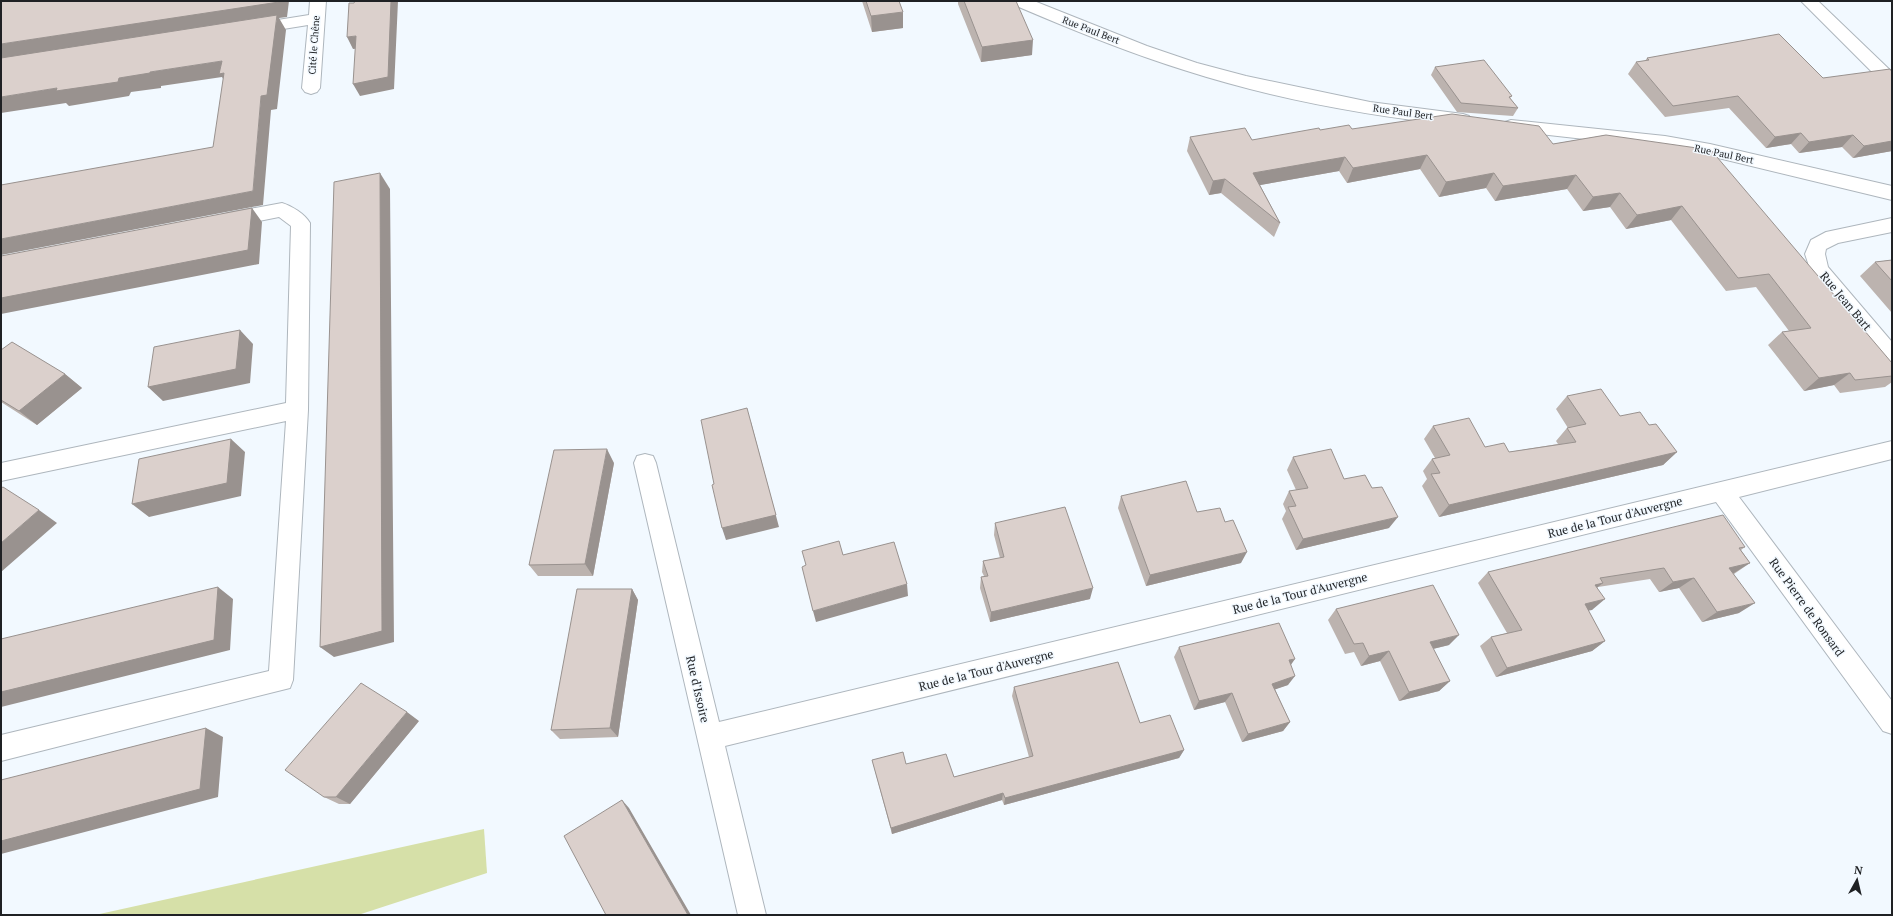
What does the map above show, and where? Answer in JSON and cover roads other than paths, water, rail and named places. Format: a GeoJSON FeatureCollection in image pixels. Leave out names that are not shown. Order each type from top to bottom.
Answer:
{"type":"FeatureCollection","features":[{"type":"Feature","properties":{"kind":"street","name":"Cité le Chêne"},"geometry":{"type":"LineString","coordinates":[[311,88],[318,1]]}},
{"type":"Feature","properties":{"kind":"street","name":"Rue Paul Bert"},"geometry":{"type":"LineString","coordinates":[[1020,1],[1088,30],[1215,74],[1278,90],[1374,108],[1484,123],[1665,142],[1702,148],[1892,193]]}},
{"type":"Feature","properties":{"kind":"street"},"geometry":{"type":"LineString","coordinates":[[1809,1],[1892,82]]}},
{"type":"Feature","properties":{"kind":"street"},"geometry":{"type":"LineString","coordinates":[[237,31],[316,19]]}},
{"type":"Feature","properties":{"kind":"street"},"geometry":{"type":"LineString","coordinates":[[1,748],[281,680],[296,410],[301,223],[282,210],[212,224]]}},
{"type":"Feature","properties":{"kind":"street","name":"Rue Jean Bart"},"geometry":{"type":"LineString","coordinates":[[1892,225],[1833,237],[1818,245],[1815,254],[1819,270],[1892,356]]}},
{"type":"Feature","properties":{"kind":"street"},"geometry":{"type":"LineString","coordinates":[[1,472],[296,410]]}},
{"type":"Feature","properties":{"kind":"street","name":"Rue de la Tour d'Auvergne"},"geometry":{"type":"LineString","coordinates":[[709,737],[1892,450]]}},
{"type":"Feature","properties":{"kind":"street","name":"Rue d'Issoire"},"geometry":{"type":"LineString","coordinates":[[645,463],[752,915]]}},
{"type":"Feature","properties":{"kind":"street","name":"Rue Pierre de Ronsard"},"geometry":{"type":"LineString","coordinates":[[1721,491],[1892,722]]}}]}
